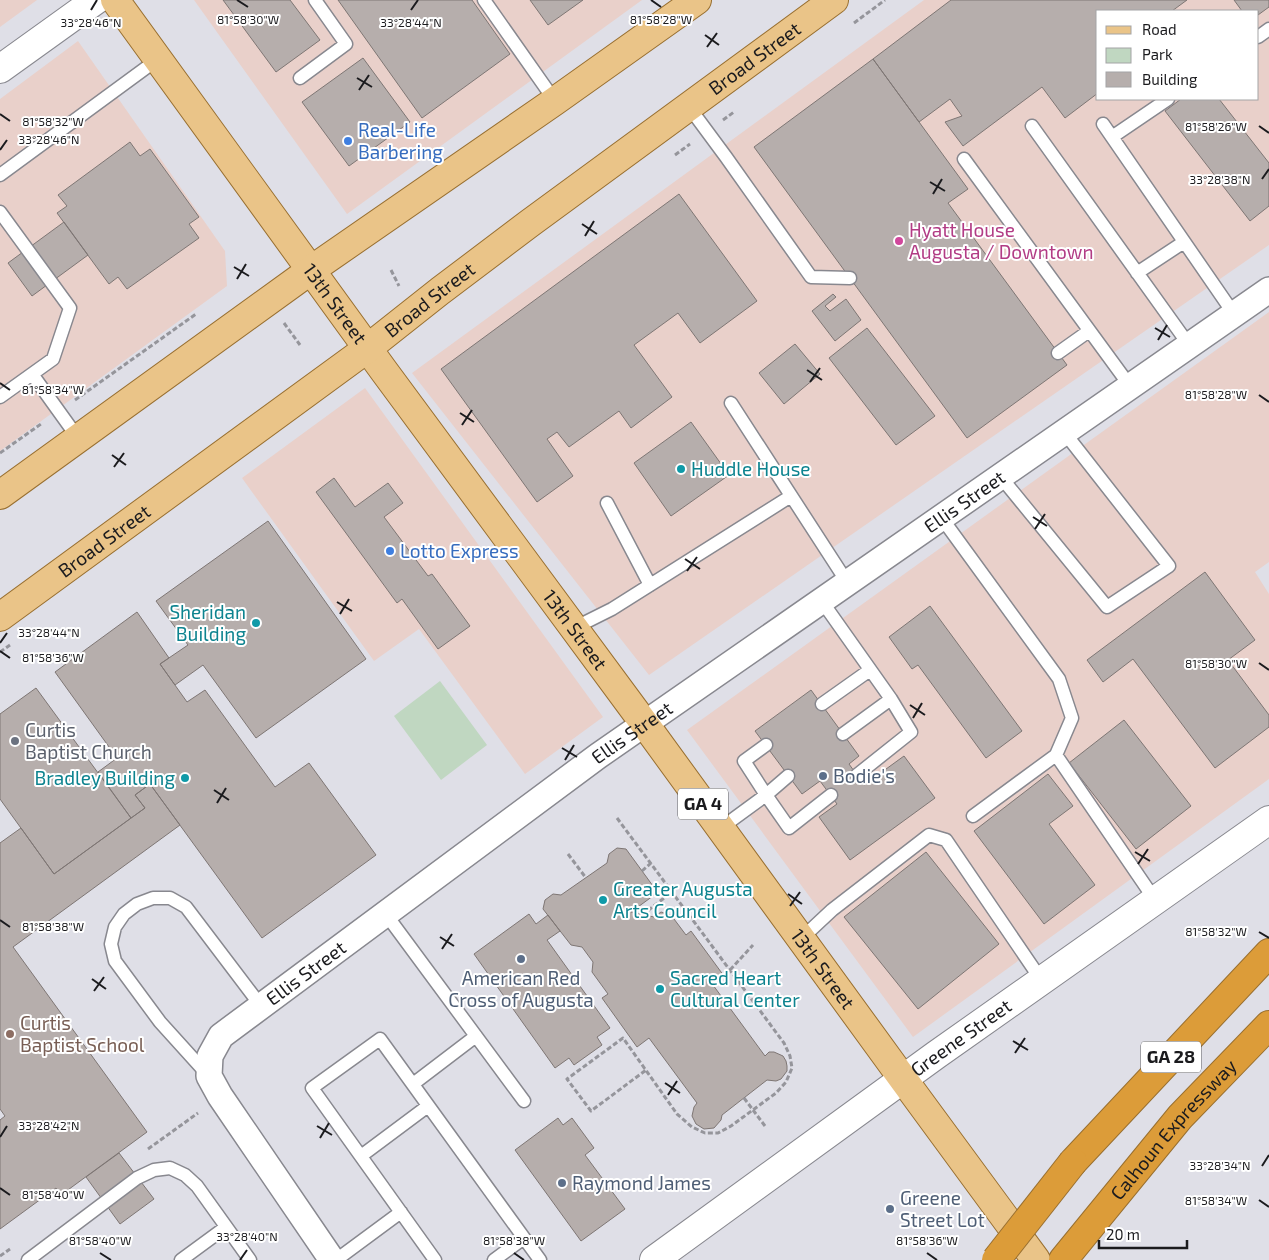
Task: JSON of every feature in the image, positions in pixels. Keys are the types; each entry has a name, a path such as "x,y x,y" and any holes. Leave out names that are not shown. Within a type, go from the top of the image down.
{"highway":[{"name":"GA 28","path":"996,1260 1073,1162 1269,953"},
{"name":"Calhoun Expressway","path":"1062,1260 1180,1117 1269,1025"}],"main road":[{"path":"0,69 96,0"},
{"name":"13th Street","path":"115,0 1036,1260"},
{"path":"0,495 311,270 697,0"},
{"name":"Broad Street","path":"0,617 368,348 440,291 834,0"},
{"name":"Greene Street","path":"654,1260 903,1079 1269,820"}],"street":[{"name":"Ellis Street","path":"209,1076 210,1056 221,1036 385,914 644,723 1269,290"},
{"path":"209,1076 220,1096 332,1260"}],"lane":[{"path":"300,78 346,44 315,0"},
{"path":"484,0 555,101"},
{"path":"0,175 158,60"},
{"path":"1112,137 1167,100"},
{"path":"689,107 811,277 850,278"},
{"path":"1103,124 1234,314"},
{"path":"1032,126 1190,345"},
{"path":"964,159 1130,386"},
{"path":"0,212 70,308 53,359 0,397"},
{"path":"1137,273 1184,242"},
{"path":"1058,353 1089,331"},
{"path":"32,374 78,438"},
{"path":"731,403 847,582"},
{"path":"1000,476 1107,607 1169,566 1064,432"},
{"path":"574,628 612,609 791,496"},
{"path":"608,503 650,585"},
{"path":"941,517 1058,679 1072,718 1056,756 973,816"},
{"path":"821,600 911,732 857,775"},
{"path":"822,704 870,670"},
{"path":"844,734 890,699"},
{"path":"766,745 744,761 788,828 831,796"},
{"path":"1056,756 1155,900"},
{"path":"721,828 766,795 788,776"},
{"path":"801,939 832,910 929,835 946,840 1042,981"},
{"path":"209,1076 160,1022 115,962 110,944 115,927 124,914 137,904 152,898 170,898 186,907 261,1006"},
{"path":"385,914 524,1101"},
{"path":"413,1084 476,1036"},
{"path":"435,1260 312,1088 380,1039 540,1260"},
{"path":"361,1156 428,1106"},
{"path":"28,1260 137,1178 154,1170 170,1168 185,1175 197,1186 250,1260"},
{"path":"336,1260 401,1212"},
{"path":"181,1260 226,1227"},
{"path":"494,1260 524,1238"}],"path":[{"path":"391,270 399,286"},
{"path":"282,319 300,345"},
{"path":"617,818 784,1043 790,1056 792,1068 786,1082 776,1093 731,1126 718,1133 705,1133 692,1127 677,1114 646,1070 623,1038 567,1079 591,1111 646,1070"},
{"path":"568,854 586,878"},
{"path":"642,870 651,864"},
{"path":"642,915 672,892"},
{"path":"730,970 753,946"},
{"path":"744,1098 765,1126"}],"shaded area":[{"path":"0,0 37,0 0,27"},
{"path":"194,0 642,0 347,214"},
{"path":"924,0 1269,0 1269,245 649,675 412,373"},
{"path":"78,41 225,251 227,286 0,451 0,99"},
{"path":"1269,312 1269,562 1255,572 1269,594 1269,779 913,1037 687,730"},
{"path":"365,388 603,717 525,774 419,629 374,661 242,478"}],"green space":[{"path":"440,681 487,745 441,780 394,716"}],"building":[{"path":"223,0 290,0 320,40 276,72"},
{"path":"338,0 472,0 510,54 422,118"},
{"path":"530,0 583,0 548,25"},
{"path":"951,0 1187,0 1173,10 1096,10 1096,95 1065,118 1042,87 963,146 945,122 962,116 950,99 919,122 873,59"},
{"path":"1234,0 1269,0 1269,7 1259,14 1259,10 1241,10"},
{"path":"363,58 410,122 349,166 302,102"},
{"name":"Hyatt House Augusta / Downtown","path":"873,59 968,189 948,203 1067,365 967,438 754,147"},
{"path":"1180,100 1220,100 1269,163 1269,206 1250,221 1165,111"},
{"path":"130,142 140,156 150,149 199,217 189,224 199,238 127,289 118,277 109,284 57,213 67,206 58,195"},
{"path":"679,194 757,301 700,343 678,313 634,345 672,397 631,428 619,411 569,447 557,432 547,439 573,476 537,502 441,369"},
{"path":"64,222 88,255 32,296 8,263"},
{"path":"833,294 836,297 825,306 830,311 846,299 861,320 835,341 812,311"},
{"path":"867,328 935,416 896,445 829,358"},
{"path":"795,344 820,374 784,404 759,373"},
{"name":"Huddle House","path":"691,422 729,475 671,516 634,463"},
{"path":"334,478 355,507 388,483 403,503 384,517 428,576 432,574 470,626 438,649 402,599 397,603 316,492"},
{"name":"Sheridan Building","path":"268,521 366,659 256,738 203,665 175,685 160,664 188,645 156,601"},
{"path":"1205,572 1255,640 1228,660 1269,715 1269,727 1215,768 1133,659 1103,682 1087,660"},
{"path":"930,606 1022,731 986,758 918,665 912,669 889,637"},
{"name":"Bradley Building","path":"137,612 169,658 160,664 187,702 205,690 275,787 309,763 376,855 262,938 150,784 135,795 145,808 131,818 98,772 117,758 55,672"},
{"path":"36,688 131,818 54,874 0,799 0,714"},
{"name":"Bodie's","path":"811,690 859,756 849,764 864,785 904,756 935,798 850,860 819,817 837,804 820,781 802,794 755,731"},
{"path":"1124,720 1191,806 1136,849 1069,763"},
{"path":"1048,774 1073,806 1049,824 1095,885 1044,924 974,831"},
{"path":"150,784 180,825 13,947 147,1132 61,1195 56,1188 0,1229 0,1120 5,1116 0,1109 0,843 21,828 54,874 145,808 135,795"},
{"name":"Sacred Heart Cultural Center","path":"617,848 626,849 653,886 653,896 631,912 654,917 661,912 671,915 686,935 691,931 724,976 713,985 765,1056 769,1052 774,1052 783,1056 786,1061 787,1071 781,1079 776,1081 767,1080 722,1115 721,1120 714,1128 704,1129 696,1124 692,1116 697,1103 649,1038 637,1047 602,998 608,994 592,972 593,962 582,947 571,945 543,909 545,900 553,894 561,895 607,863 609,854"},
{"path":"926,852 999,944 918,1009 844,917"},
{"path":"529,914 536,924 548,915 560,931 547,940 610,1028 597,1037 602,1045 574,1065 569,1058 555,1068 474,954"},
{"path":"558,1118 563,1125 572,1118 594,1148 585,1155 625,1209 581,1241 515,1150"},
{"path":"119,1153 154,1199 120,1224 86,1177"}],"place":[{"name":"Real-Life Barbering","path":"348,141"},
{"name":"Hyatt House Augusta / Downtown","path":"899,241"},
{"name":"Huddle House","path":"681,469"},
{"name":"Lotto Express","path":"390,551"},
{"name":"Sheridan Building","path":"256,623"},
{"name":"Curtis Baptist Church","path":"15,741"},
{"name":"Bodie's","path":"823,776"},
{"name":"Bradley Building","path":"185,778"},
{"name":"Greater Augusta Arts Council","path":"603,900"},
{"name":"American Red Cross of Augusta","path":"521,959"},
{"name":"Sacred Heart Cultural Center","path":"660,989"},
{"name":"Curtis Baptist School","path":"10,1034"},
{"name":"Raymond James","path":"562,1183"},
{"name":"Greene Street Lot","path":"890,1209"}]}
